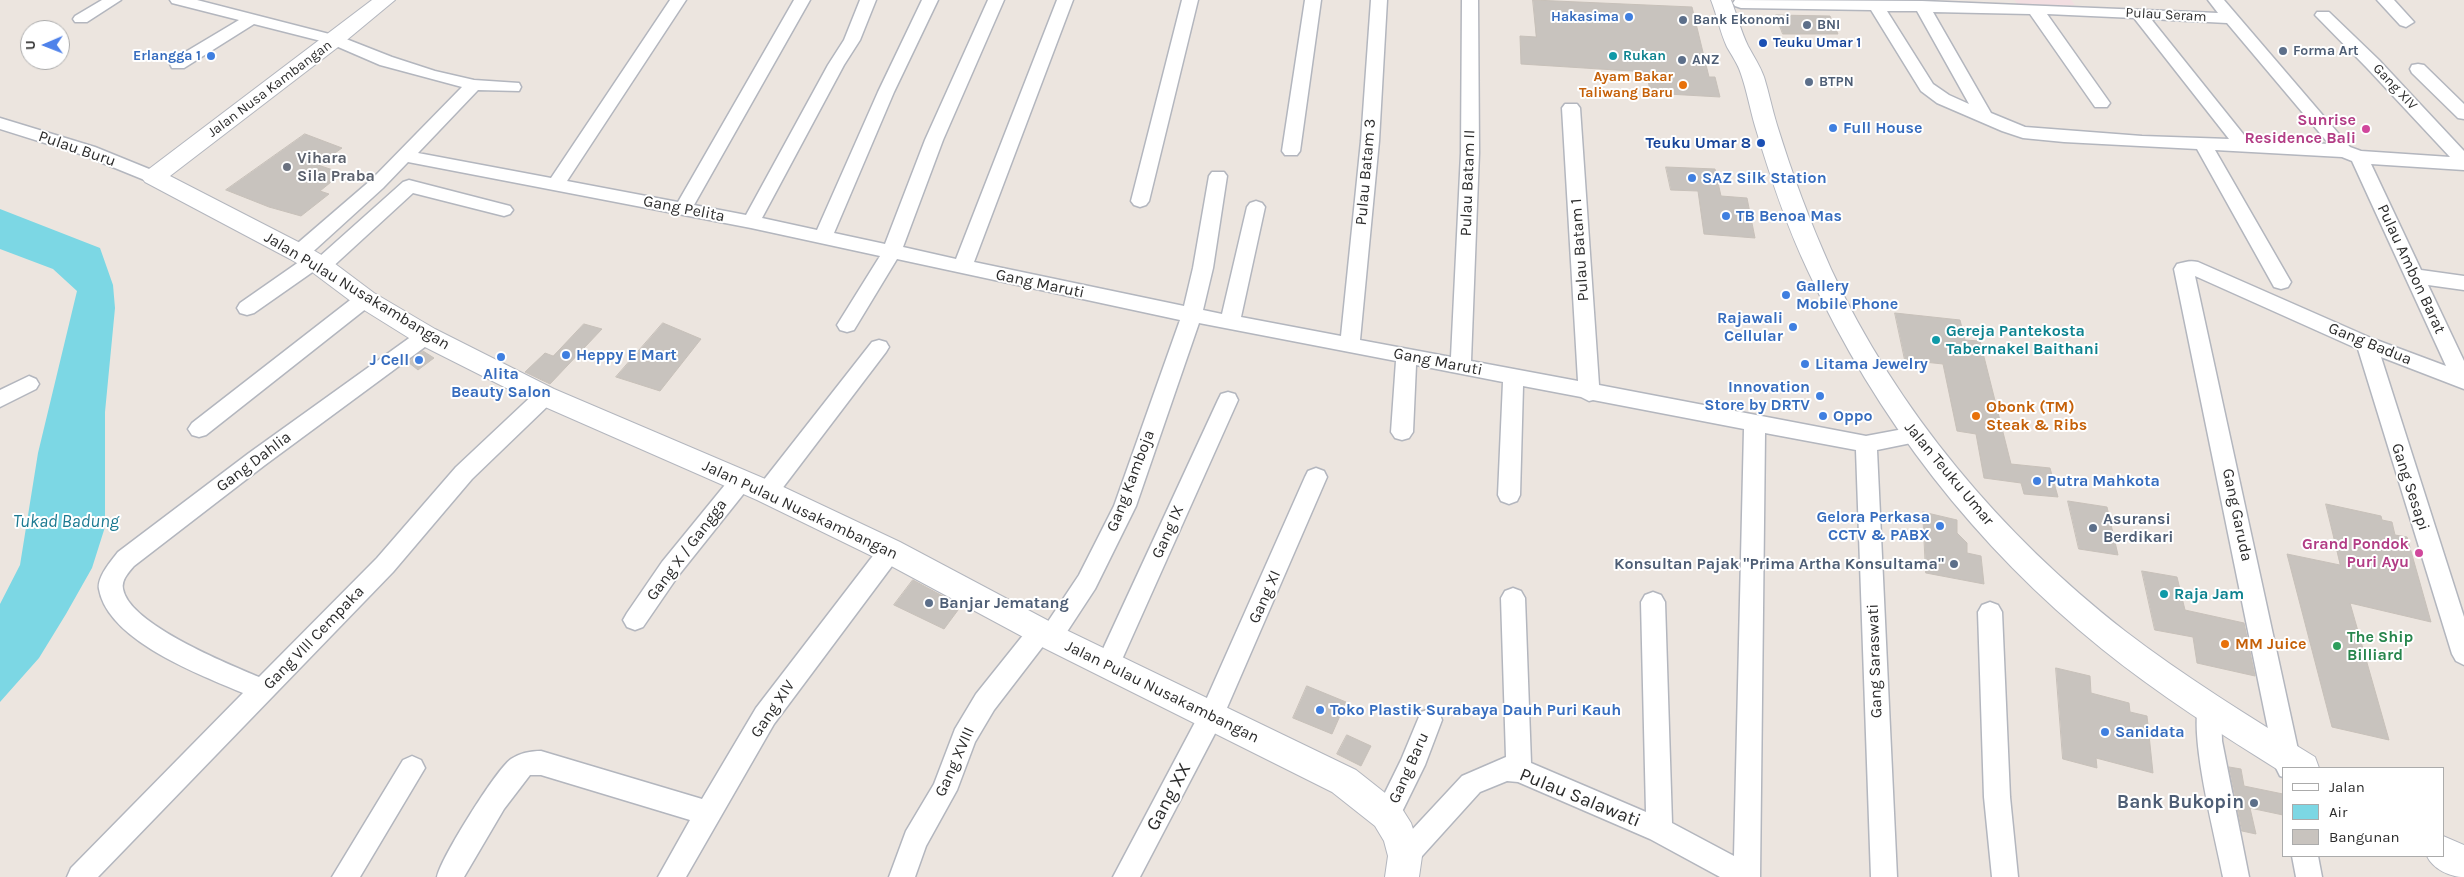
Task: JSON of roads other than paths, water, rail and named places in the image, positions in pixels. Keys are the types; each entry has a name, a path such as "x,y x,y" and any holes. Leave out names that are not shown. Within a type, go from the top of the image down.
{"street":[{"path":"81,19 113,0"},
{"path":"178,0 335,40 386,61 431,76 474,85 513,88"},
{"name":"Jalan Nusa Kambangan","path":"153,177 385,0"},
{"path":"555,186 678,0"},
{"path":"683,209 802,0"},
{"path":"751,222 836,64 852,40 868,0"},
{"path":"823,238 883,100 930,0"},
{"path":"846,325 891,253 934,140 996,0"},
{"path":"962,268 1065,0"},
{"path":"1140,201 1190,0"},
{"path":"1291,151 1313,0"},
{"name":"Pulau Batam 3","path":"1350,344 1370,141 1379,0"},
{"name":"Pulau Batam II","path":"1461,367 1470,153 1470,0"},
{"name":"Pulau Ambon Barat","path":"2216,0 2352,154 2414,276 2463,381"},
{"path":"2385,0 2406,22"},
{"name":"Pulau Seram","path":"1734,1 2035,9 2232,18"},
{"name":"Jalan Teuku Umar","path":"1734,1 1738,48 1748,61 1766,126 1788,191 1820,270 1888,398 1914,435 1976,509 2027,563 2112,638 2209,708 2293,765"},
{"path":"1876,6 1926,87 1943,99 2023,132 2142,142 2243,144 2464,163"},
{"path":"1922,6 1984,116"},
{"path":"2035,9 2101,103"},
{"path":"2139,14 2243,144"},
{"name":"Gang XIV","path":"2322,15 2373,64 2464,163"},
{"path":"178,64 252,19"},
{"path":"2418,69 2464,114"},
{"path":"311,260 474,85"},
{"name":"Pulau Batam 1","path":"1571,108 1589,393"},
{"name":"Pulau Buru","path":"0,123 89,151 153,177"},
{"path":"2203,144 2282,282"},
{"name":"Gang Pelita","path":"406,156 751,222 962,268"},
{"name":"Gang Kamboja","path":"1045,634 1087,582 1124,506 1192,316 1218,176"},
{"name":"Jalan Pulau Nusakambangan","path":"153,177 311,260 365,298 426,336 545,396 767,492 890,552 1045,634 1344,781 1388,815 1399,835 1404,867"},
{"path":"247,308 408,186 504,210"},
{"path":"1230,322 1256,207"},
{"name":"Gang Garuda","path":"2279,304 2191,267 2184,269 2293,765"},
{"name":"Gang Maruti","path":"962,268 1192,316 1350,344 1589,393 1866,444 1914,435"},
{"path":"2414,276 2464,283"},
{"path":"199,429 365,298"},
{"name":"Gang Badua","path":"2279,304 2364,343 2463,381"},
{"name":"Gang Dahlia","path":"263,690 176,651 133,622 118,607 111,589 117,571 126,559 257,459 426,336"},
{"path":"767,492 879,347"},
{"name":"Gang Sesapi","path":"2368,348 2392,430 2464,654"},
{"path":"1402,432 1406,356"},
{"path":"1510,495 1513,377"},
{"path":"0,399 29,384"},
{"name":"Gang VIII Cempaka","path":"80,877 385,565 464,473 545,396"},
{"name":"Gang IX","path":"1108,664 1228,400"},
{"path":"1747,877 1754,424"},
{"name":"Gang Saraswati","path":"1866,444 1884,877"},
{"name":"Gang XI","path":"1212,716 1316,477"},
{"name":"Gang X / Gangga","path":"635,620 670,568 741,481"},
{"name":"Gang XIV","path":"671,877 766,716 890,552"},
{"path":"1513,598 1519,770"},
{"path":"1653,602 1659,830"},
{"path":"1990,612 1997,797 2005,877"},
{"name":"Gang XVIII","path":"902,877 915,840 944,790 964,737 985,702 1045,634"},
{"path":"2209,708 2209,741 2236,877"},
{"name":"Gang XX","path":"1126,877 1212,716"},
{"name":"Gang Baru","path":"1388,815 1412,765 1430,720"},
{"path":"450,876 506,782 517,770 527,764 541,763 709,813"},
{"path":"345,877 412,768"},
{"name":"Pulau Salawati","path":"1404,867 1471,784 1506,769 1519,770 1659,830 1747,877"},
{"path":"2444,853 2464,864"},
{"path":"2305,857 2309,877"}],"water":[{"name":"Tukad Badung","path":"0,209 100,248 113,285 115,308 105,412 105,527 92,568 66,614 39,658 0,702 0,604 20,565 38,453 77,291 53,269 0,249"}],"place":[{"name":"Hakasima","path":"1629,17"},
{"name":"Bank Ekonomi","path":"1683,20"},
{"name":"BNI","path":"1807,25"},
{"name":"Teuku Umar 1","path":"1763,43"},
{"name":"Forma Art","path":"2283,51"},
{"name":"Erlangga 1","path":"211,56"},
{"name":"Rukan","path":"1613,56"},
{"name":"ANZ","path":"1682,60"},
{"name":"BTPN","path":"1809,82"},
{"name":"Ayam Bakar Taliwang Baru","path":"1683,85"},
{"name":"Full House","path":"1833,128"},
{"name":"Sunrise Residence Bali","path":"2366,129"},
{"name":"Teuku Umar 8","path":"1761,143"},
{"name":"Vihara Sila Praba","path":"287,167"},
{"name":"SAZ Silk Station","path":"1692,178"},
{"name":"TB Benoa Mas","path":"1726,216"},
{"name":"Gallery Mobile Phone","path":"1786,295"},
{"name":"Rajawali Cellular","path":"1793,327"},
{"name":"Gereja Pantekosta Tabernakel Baithani","path":"1936,340"},
{"name":"Heppy E Mart","path":"566,355"},
{"name":"Alita Beauty Salon","path":"501,357"},
{"name":"J Cell","path":"419,360"},
{"name":"Litama Jewelry","path":"1805,364"},
{"name":"Innovation Store by DRTV","path":"1820,396"},
{"name":"Oppo","path":"1823,416"},
{"name":"Obonk (TM) Steak & Ribs","path":"1976,416"},
{"name":"Putra Mahkota","path":"2037,481"},
{"name":"Gelora Perkasa CCTV & PABX","path":"1940,526"},
{"name":"Asuransi Berdikari","path":"2093,528"},
{"name":"Grand Pondok Puri Ayu","path":"2419,553"},
{"name":"Konsultan Pajak \"Prima Artha Konsultama\"","path":"1954,564"},
{"name":"Raja Jam","path":"2164,594"},
{"name":"Banjar Jematang","path":"929,603"},
{"name":"MM Juice","path":"2225,644"},
{"name":"The Ship Billiard","path":"2337,646"},
{"name":"Toko Plastik Surabaya Dauh Puri Kauh","path":"1320,710"},
{"name":"Sanidata","path":"2105,732"},
{"name":"Bank Bukopin","path":"2254,803"}]}
